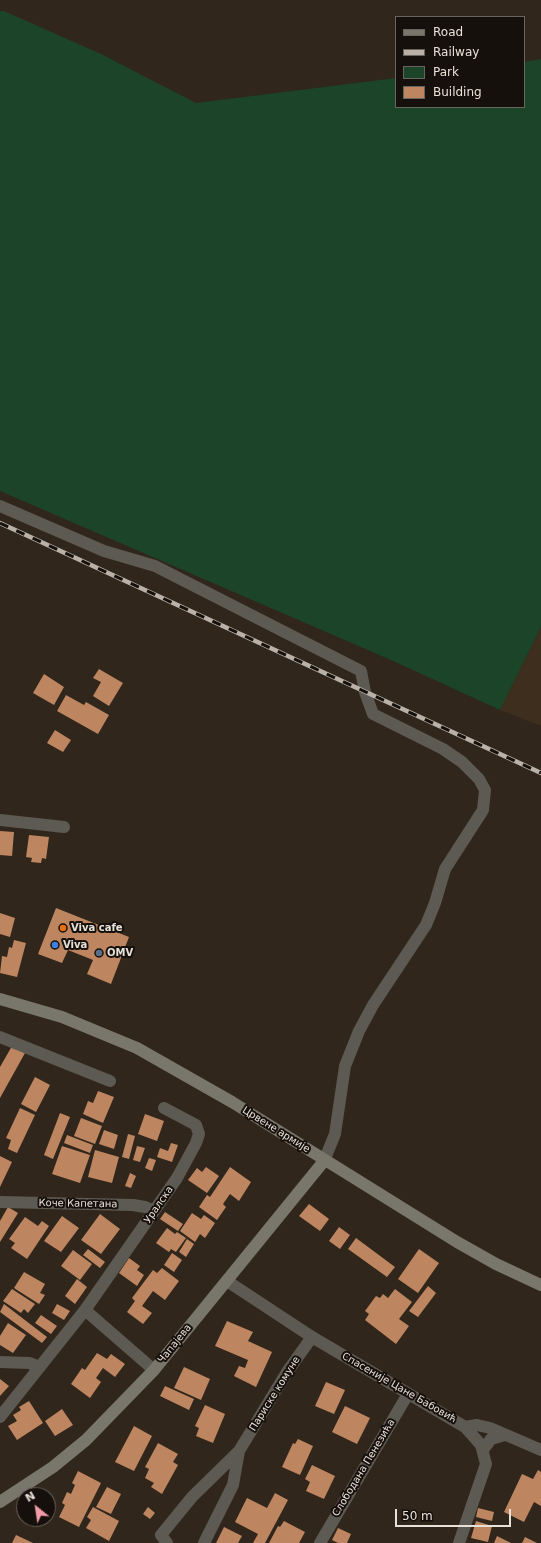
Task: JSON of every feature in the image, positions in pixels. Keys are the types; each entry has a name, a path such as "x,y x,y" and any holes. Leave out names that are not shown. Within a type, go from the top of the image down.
{"main road":[{"name":"Црвене армије","path":"0,999 62,1016 137,1048 232,1102 324,1161 457,1242 496,1264 541,1285"},
{"name":"Чапајева","path":"0,1502 53,1467 86,1440 154,1370 324,1161"}],"street":[{"path":"0,506 104,551 155,566 361,671 364,692 372,714 443,749 462,762 479,779 486,790 483,810 445,869 435,903 426,925 373,1005 359,1031 345,1066 335,1134 324,1161"},
{"path":"0,820 64,827"},
{"path":"0,1037 110,1081"},
{"name":"Уралска","path":"0,1417 85,1310 177,1178 199,1134 196,1125 164,1108"},
{"name":"Коче Капетана","path":"0,1202 132,1205 145,1207 154,1211"},
{"name":"Спасеније Цане Бабовић","path":"227,1281 312,1337 465,1427 481,1445 483,1450"},
{"path":"85,1310 154,1370"},
{"name":"Париске комуне","path":"167,1543 161,1535 192,1497 239,1451 287,1372 312,1337"},
{"path":"0,1362 29,1363 40,1367"},
{"name":"Слободана Пенезића","path":"320,1543 408,1394"},
{"path":"465,1427 477,1425 490,1428 541,1450"},
{"path":"459,1543 486,1464 483,1450 491,1439 505,1435"},
{"name":"Париске комуне","path":"204,1543 233,1485 239,1451"}],"shaded area":[{"path":"541,627 541,726 500,710"}],"green space":[{"path":"0,11 4,11 101,54 196,103 395,78 395,108 525,108 525,62 541,59 541,627 500,710 391,660 0,491"}],"building":[{"path":"99,669 123,683 109,706 93,696 101,682 93,678"},
{"path":"44,674 64,687 54,705 33,693"},
{"path":"66,695 84,705 86,702 109,715 98,734 57,711"},
{"path":"55,730 71,740 63,752 47,743"},
{"path":"0,831 14,832 12,856 0,855"},
{"path":"29,835 49,837 46,859 42,858 41,863 31,862 32,858 26,857"},
{"name":"OMV","path":"56,908 129,937 111,984 87,974 93,960 68,950 62,963 38,954"},
{"path":"0,913 15,918 10,937 0,934"},
{"path":"14,940 26,943 17,977 0,973 2,956 7,957 9,947 12,948"},
{"path":"12,1046 25,1053 0,1098 0,1067"},
{"path":"35,1077 50,1085 36,1112 21,1104"},
{"path":"98,1091 114,1097 103,1123 83,1114 88,1101 93,1103"},
{"path":"20,1108 35,1115 17,1153 8,1149 11,1140 6,1138"},
{"path":"60,1113 70,1117 53,1159 44,1155"},
{"path":"145,1114 164,1121 157,1141 138,1134"},
{"path":"81,1118 102,1126 95,1144 74,1136"},
{"path":"104,1130 118,1135 114,1149 99,1144"},
{"path":"128,1134 135,1136 129,1159 122,1157"},
{"path":"67,1135 93,1145 90,1153 64,1143"},
{"path":"171,1143 178,1145 172,1162 157,1157 160,1148 168,1151"},
{"path":"62,1146 90,1155 80,1183 52,1174"},
{"path":"137,1146 145,1148 140,1162 133,1160"},
{"path":"95,1150 119,1157 112,1183 88,1177"},
{"path":"0,1156 12,1162 0,1187"},
{"path":"149,1158 156,1160 152,1171 145,1168"},
{"path":"206,1167 219,1176 207,1193 188,1180 197,1168 202,1172"},
{"path":"230,1167 251,1182 239,1201 230,1194 223,1204 226,1207 217,1220 199,1207 207,1195 210,1197"},
{"path":"130,1173 136,1176 131,1188 125,1186"},
{"path":"309,1204 329,1219 320,1231 299,1216"},
{"path":"8,1207 18,1213 0,1242 0,1221"},
{"path":"165,1212 183,1224 178,1231 160,1219"},
{"path":"192,1213 201,1219 204,1215 215,1223 205,1238 200,1234 195,1242 180,1231"},
{"path":"100,1214 120,1229 101,1254 81,1240"},
{"path":"62,1216 79,1228 61,1252 44,1241"},
{"path":"25,1217 38,1226 42,1221 49,1226 27,1259 11,1248 15,1243 9,1239"},
{"path":"339,1227 350,1235 340,1249 329,1241"},
{"path":"167,1228 175,1234 177,1232 186,1238 176,1252 171,1249 169,1252 156,1243"},
{"path":"356,1238 395,1267 387,1277 348,1249"},
{"path":"187,1239 194,1244 186,1257 179,1252"},
{"path":"88,1249 105,1262 100,1268 83,1255"},
{"path":"419,1249 439,1263 418,1293 398,1279"},
{"path":"73,1250 92,1264 80,1280 61,1266"},
{"path":"172,1253 182,1260 174,1272 164,1265"},
{"path":"129,1258 140,1266 137,1270 144,1275 137,1286 119,1273"},
{"path":"162,1268 179,1281 165,1300 153,1291 142,1306 152,1313 143,1324 127,1312 135,1301 132,1298 153,1270 157,1273"},
{"path":"24,1272 45,1284 40,1293 45,1295 39,1304 14,1288"},
{"path":"77,1279 87,1287 75,1304 65,1296"},
{"path":"428,1286 436,1293 418,1317 409,1311"},
{"path":"12,1289 35,1304 28,1313 24,1309 21,1313 3,1301"},
{"path":"395,1289 412,1302 399,1319 409,1326 396,1344 365,1320 369,1314 365,1311 376,1296 380,1298 383,1294 388,1298"},
{"path":"4,1304 47,1337 42,1343 0,1312"},
{"path":"57,1304 70,1311 64,1320 52,1313"},
{"path":"41,1315 57,1326 51,1334 35,1323"},
{"path":"227,1321 253,1332 248,1341 272,1352 256,1387 234,1376 239,1366 245,1368 248,1360 215,1346"},
{"path":"8,1323 26,1335 13,1353 0,1345 0,1336"},
{"path":"97,1353 107,1359 111,1354 125,1364 115,1377 103,1368 96,1378 101,1382 90,1398 71,1384 82,1368 85,1370"},
{"path":"184,1367 210,1379 201,1400 174,1388"},
{"path":"0,1379 9,1386 0,1396"},
{"path":"326,1382 345,1390 334,1414 315,1406"},
{"path":"165,1386 194,1399 189,1410 160,1396"},
{"path":"29,1401 43,1423 17,1440 8,1426 17,1421 13,1415 21,1410 19,1407"},
{"path":"205,1405 225,1414 213,1443 196,1436 199,1428 195,1426"},
{"path":"345,1406 370,1418 357,1444 332,1432"},
{"path":"62,1409 73,1425 55,1436 45,1421"},
{"path":"134,1426 152,1436 134,1471 115,1462"},
{"path":"298,1439 313,1446 300,1475 282,1467 293,1443 295,1444"},
{"path":"158,1443 178,1454 173,1462 178,1465 162,1494 151,1487 154,1483 145,1478 149,1469 145,1467"},
{"path":"312,1465 335,1476 324,1499 306,1491 310,1482 305,1479"},
{"path":"538,1470 541,1472 541,1506 534,1502 524,1522 504,1512 522,1474 533,1479"},
{"path":"78,1471 101,1483 79,1527 59,1517 65,1505 62,1503 67,1492 71,1494 75,1485 72,1483"},
{"path":"107,1487 121,1494 111,1514 96,1507"},
{"path":"275,1493 288,1500 265,1543 253,1543 258,1534 235,1522 247,1498 267,1508"},
{"path":"93,1507 119,1521 109,1541 86,1528 91,1520 87,1517"},
{"path":"148,1507 155,1513 150,1519 143,1514"},
{"path":"478,1508 494,1512 492,1521 476,1517"},
{"path":"284,1521 305,1532 299,1543 269,1543 278,1526 280,1527"},
{"path":"476,1521 492,1526 488,1542 471,1538"},
{"path":"224,1527 242,1536 238,1543 216,1543"},
{"path":"338,1528 351,1534 347,1543 338,1543 332,1540"},
{"path":"16,1535 33,1543 12,1543"},
{"path":"497,1536 511,1543 494,1543"},
{"path":"525,1537 537,1543 522,1543"}],"railway":[{"path":"0,523 541,773"}],"place":[{"name":"Viva cafe","path":"63,928"},
{"name":"Viva","path":"55,945"},
{"name":"OMV","path":"99,953"}]}
